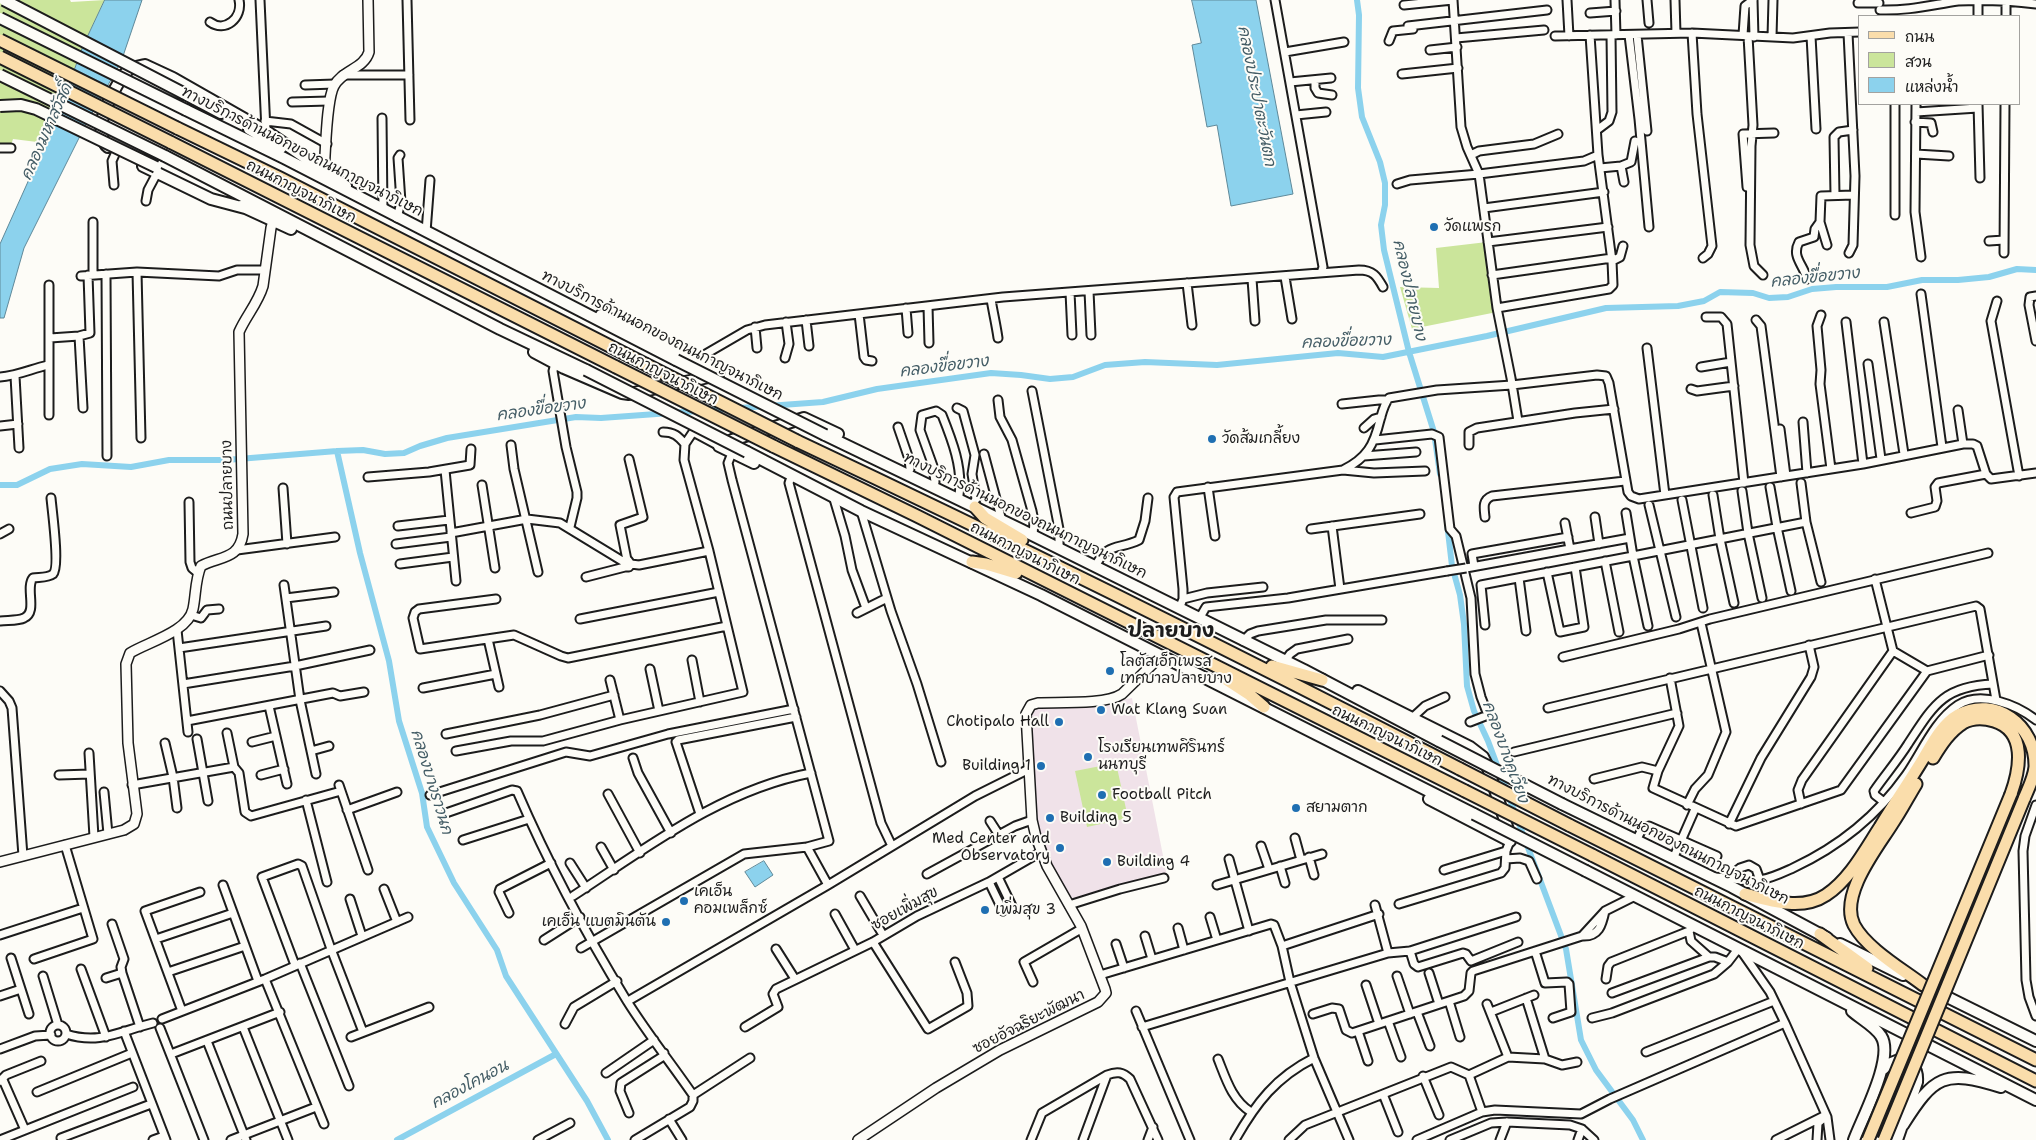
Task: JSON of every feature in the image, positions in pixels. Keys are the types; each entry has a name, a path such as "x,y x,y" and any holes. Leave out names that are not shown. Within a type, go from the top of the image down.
{"main road":[{"path":"4,0 234,120 278,147 301,156"},
{"name":"ทางบริการด้านนอกของถนนกาญจนาภิเษก","path":"0,18 284,158 825,435 968,503 1285,661 1562,804 1710,876 1820,934 2036,1042"},
{"name":"ถนนกาญจนาภิเษก","path":"0,40 280,178 797,441 1043,558 1249,660 1569,825 2036,1060"},
{"name":"ถนนกาญจนาภิเษก","path":"0,57 773,446 918,516 1184,652 1465,791 2036,1081"},
{"path":"355,196 343,183 301,156 266,126 145,65 129,70 120,81 102,118 104,144 116,152 157,170 247,203 329,241 861,511 972,562 1264,707 1635,896 1691,929 1739,949 2032,1098"},
{"path":"0,75 165,156 247,203 263,216 302,234 329,241"},
{"path":"0,106 21,105 36,109 157,170"},
{"path":"500,329 535,353 622,394 718,375 718,369 611,319 556,298"},
{"path":"719,446 732,440 804,418 936,482 968,503 985,518 1022,540 1043,558"},
{"path":"719,446 790,480 848,504"},
{"path":"972,562 1000,567 1047,582"},
{"path":"1184,652 1201,665 1240,688 1264,707"},
{"path":"1249,660 1350,688 1470,747 1483,757 1493,783 1510,836 1507,851 1384,776 1370,762"},
{"path":"1745,894 1798,904 1816,900 1833,889 1858,860 1936,739 1956,716 1974,709 1993,709 2014,718 2028,735 2034,748 2035,767 2024,799 1884,1140"},
{"path":"1868,1140 2011,794 2019,765 2018,745 2002,724 1989,720 1966,722 1951,733 1938,749 1865,866 1852,900 1850,912 1854,924 1870,944 1923,985"},
{"path":"1820,934 1864,965 1886,984"},
{"path":"1835,997 1882,1037 1885,1047 1882,1070 1854,1140"},
{"path":"1882,1070 1889,1064 1899,1060 1911,1064 1916,1072 1917,1082 1897,1140"},
{"path":"1903,1125 1916,1103 1930,1088 1950,1079 1968,1078 2032,1098"}],"street":[{"path":"210,22 217,25 231,23 236,20 238,0"},
{"path":"260,0 266,126 291,124 327,144"},
{"path":"324,170 330,101 335,84 367,58 369,52 368,0"},
{"path":"407,0 410,120"},
{"path":"1275,0 1318,238 1322,267 1321,273"},
{"path":"1404,5 1453,0 1456,22 1461,127 1479,174 1497,308 1518,421"},
{"path":"1567,0 1569,36"},
{"path":"1597,130 1608,121 1612,112 1615,0"},
{"path":"1647,0 1648,23"},
{"path":"1675,0 1676,33"},
{"path":"1748,36 1753,0"},
{"path":"1753,0 1745,6 1752,133 1750,146 1750,245 1754,266 1763,275"},
{"path":"1772,38 1773,0"},
{"path":"1858,3 1880,7 1895,14 1915,13 1959,0 2036,4"},
{"path":"1978,0 1978,15"},
{"path":"2006,2 2006,15"},
{"path":"1389,40 1393,31 1547,10"},
{"path":"1590,13 1616,11"},
{"path":"1408,26 1456,22"},
{"path":"1456,38 1544,30"},
{"path":"1848,32 1856,176 1853,245 1849,253"},
{"path":"1555,36 1692,33 1772,38 1858,32"},
{"path":"1692,33 1697,114 1712,246 1708,254 1703,258"},
{"path":"1637,34 1647,131"},
{"path":"1497,308 1609,289 1613,282 1612,259 1598,155 1590,35"},
{"path":"1629,35 1649,227"},
{"path":"1811,36 1816,129"},
{"path":"1285,52 1344,42"},
{"path":"1430,50 1457,47"},
{"path":"1402,74 1458,68"},
{"path":"344,75 409,75"},
{"path":"1290,82 1332,78"},
{"path":"1315,80 1315,88 1318,93 1332,95"},
{"path":"306,85 335,84"},
{"path":"292,102 330,101"},
{"path":"1895,105 1895,215"},
{"path":"1916,105 1915,212 1921,257"},
{"path":"2004,253 2006,105"},
{"path":"1916,112 1978,106 1980,178"},
{"path":"1296,115 1326,112"},
{"path":"382,118 383,210"},
{"path":"1915,122 1931,123 1933,132"},
{"path":"1835,195 1834,137 1839,132 1853,130"},
{"path":"1748,257 1743,134 1774,133"},
{"path":"1471,155 1479,151 1534,144 1558,134"},
{"path":"1600,168 1621,166 1631,162 1635,141"},
{"path":"0,148 11,148"},
{"path":"114,185 112,161 116,152"},
{"path":"1916,154 1949,156"},
{"path":"398,218 401,202 398,158 400,155"},
{"path":"1397,184 1410,180 1479,174 1584,161 1598,155"},
{"path":"1621,166 1624,182"},
{"path":"146,201 148,190 157,170"},
{"path":"426,232 430,180"},
{"path":"1484,208 1604,192"},
{"path":"1827,245 1820,222 1821,196 1854,195"},
{"name":"ถนนปลายบาง","path":"198,572 201,566 237,550 241,544 243,534 240,332 244,320 260,295 266,270 271,228 274,221"},
{"path":"50,338 79,336 91,332 88,275 93,222"},
{"path":"1807,279 1804,270 1797,260 1796,247 1800,241 1813,238 1815,229 1820,222"},
{"path":"1488,242 1608,227"},
{"path":"1989,240 2004,240"},
{"path":"1492,275 1620,258 1623,246"},
{"path":"88,275 137,272 219,276 237,270 266,270"},
{"path":"699,361 710,351 755,328 786,322 906,308 1070,292 1368,270 1376,275 1383,287"},
{"path":"137,272 141,438"},
{"path":"106,274 107,456"},
{"path":"1285,276 1292,320"},
{"path":"1252,279 1255,321"},
{"path":"1187,283 1192,325"},
{"path":"49,285 49,415"},
{"path":"1089,291 1091,335"},
{"path":"1070,292 1072,335"},
{"path":"1921,294 1942,447"},
{"path":"2036,296 2030,297 2029,300 2036,341"},
{"path":"991,299 996,317 998,338"},
{"path":"1997,301 1991,321 2019,476"},
{"path":"928,306 928,343"},
{"path":"906,308 908,333"},
{"path":"1728,312 1727,324 1744,483"},
{"path":"859,314 864,357 866,360 872,361"},
{"path":"1821,315 1818,326 1820,384 1830,469"},
{"path":"1706,317 1721,317 1727,324"},
{"path":"806,320 809,346"},
{"path":"1756,320 1761,326 1783,476"},
{"path":"784,358 789,344 786,322"},
{"path":"1846,322 1865,463"},
{"path":"1884,322 1904,454"},
{"path":"755,328 757,348"},
{"path":"79,336 83,408"},
{"path":"1647,348 1665,496"},
{"path":"1701,367 1731,362"},
{"path":"555,363 553,371 577,498 570,527"},
{"path":"1868,364 1882,459"},
{"path":"0,377 15,376 26,370 48,365"},
{"path":"1342,404 1387,400 1393,397 1437,390 1512,385 1602,375 1608,380 1628,492 1633,497 1639,499 1830,469 1963,444 1977,446 1986,474 1993,480 2036,473"},
{"path":"15,376 19,448"},
{"path":"1857,380 1865,463"},
{"path":"1691,389 1697,391 1734,386"},
{"path":"1032,391 1059,529 1059,549"},
{"path":"998,400 1000,418 1012,440 1032,511 1034,521 1033,536"},
{"path":"1343,470 1364,456 1375,440 1387,400"},
{"path":"936,482 933,466 920,430 922,415 936,411 942,415 968,503 976,499 972,474 975,455 963,411 958,408"},
{"path":"1469,445 1468,436 1474,429 1518,421 1614,409"},
{"path":"1958,410 1963,444"},
{"path":"1364,428 1374,419 1381,417"},
{"path":"1804,422 1808,472"},
{"path":"0,426 18,424"},
{"path":"898,427 909,459 910,469"},
{"path":"1780,429 1783,476"},
{"path":"663,432 671,432 678,436 685,444"},
{"path":"456,751 511,741 543,741 620,720 743,692 709,551 684,460 685,444 693,432 719,446"},
{"path":"1375,440 1438,435 1450,529 1456,536 1471,598 1476,674 1488,716 1470,722"},
{"path":"511,445 514,469 538,572"},
{"path":"368,476 445,470 471,465 471,449"},
{"path":"1364,456 1416,452"},
{"path":"581,948 744,854 807,847 829,841 732,480 728,463 732,453"},
{"path":"984,454 1002,521"},
{"path":"627,563 620,525 643,517 629,459"},
{"path":"445,470 456,581"},
{"path":"1179,609 1183,599 1183,577 1174,497 1176,492 1343,470 1374,474 1425,471"},
{"path":"1911,513 1935,507 1937,502 1935,488 1938,484 1986,474"},
{"path":"790,480 789,483 881,823 892,846"},
{"path":"1485,517 1484,503 1489,497 1625,481"},
{"path":"1801,483 1806,522 1821,582"},
{"path":"482,486 495,568"},
{"path":"1208,487 1215,536"},
{"path":"1770,487 1791,591"},
{"path":"283,488 287,544"},
{"path":"1742,491 1748,533 1762,598"},
{"path":"1713,495 1720,539 1734,603"},
{"path":"0,621 23,619 27,616 30,612 31,580 36,577 51,576 54,573 56,557 51,498"},
{"path":"1095,567 1101,555 1111,548 1139,540 1146,521 1148,498"},
{"path":"834,499 846,536 852,570 866,608"},
{"path":"1682,500 1703,608"},
{"path":"0,862 124,830 134,824 137,814 128,743 126,664 134,651 177,630 193,611 198,572 192,568 190,562 188,502"},
{"path":"1649,505 1676,617"},
{"path":"861,511 887,598 917,684 941,762"},
{"path":"1626,513 1648,626"},
{"path":"1310,529 1420,514"},
{"path":"1595,518 1599,544"},
{"path":"396,544 527,519 560,522 627,563 640,565 709,551"},
{"path":"398,526 450,520"},
{"path":"1485,625 1481,585 1806,522"},
{"path":"1565,523 1570,549"},
{"path":"1332,526 1340,589"},
{"path":"0,534 9,528"},
{"path":"237,550 335,537"},
{"path":"1474,566 1472,554 1568,537"},
{"path":"1199,619 1206,607 1288,598 1630,538"},
{"path":"1563,657 1701,623 1710,618 1988,553"},
{"path":"400,564 453,557"},
{"path":"1605,562 1619,632"},
{"path":"586,577 627,563"},
{"path":"1547,572 1560,632 1584,626 1575,567"},
{"path":"1519,578 1526,632"},
{"path":"1801,804 1798,790 1802,780 1893,651 1875,579"},
{"path":"284,585 300,700 316,774"},
{"path":"1183,599 1207,593 1263,587"},
{"path":"286,598 334,592"},
{"path":"580,619 719,592"},
{"path":"856,613 887,598"},
{"path":"496,599 419,609 415,612 413,618 421,651 514,635 568,658 727,626"},
{"path":"1548,708 1977,606 1980,609 1996,700"},
{"path":"191,615 201,618 207,610 219,610"},
{"path":"1243,641 1250,634 1326,620 1382,620"},
{"path":"1687,805 1695,789 1708,775 1725,738 1725,725 1701,623"},
{"path":"179,648 326,626"},
{"path":"177,630 188,732"},
{"path":"488,638 499,687"},
{"path":"1285,661 1297,649 1348,639"},
{"path":"1729,824 1762,758 1811,677 1814,667 1810,645"},
{"path":"183,684 295,666 370,650"},
{"path":"1893,651 1927,671"},
{"path":"1670,678 1679,726 1658,771 1653,788 1695,809 1729,824 1739,826 1843,788 1927,671 1989,655"},
{"name":"ซอยอัจฉริยะพัฒนา","path":"858,1140 936,1088 1000,1050 1098,1002 1106,993 1082,929 1041,852 1032,820 1026,714 1032,705 1038,703 1100,701 1116,698 1161,656"},
{"path":"692,660 700,702"},
{"path":"650,669 659,711"},
{"path":"423,688 496,674"},
{"path":"610,680 620,720"},
{"path":"1884,802 1875,795 1874,791 1934,706 1949,694 1963,688 1993,684"},
{"path":"0,691 9,701 12,708 23,856"},
{"path":"187,721 333,693 340,696 364,692"},
{"path":"446,734 540,715 614,695"},
{"path":"1412,718 1425,706 1445,697"},
{"path":"1710,876 1760,880 1781,874 1804,863 1835,844 1864,823 1884,802 1906,775 1936,727 1959,705 1969,701 1996,700 2017,707 2036,720"},
{"path":"269,706 287,784"},
{"path":"430,795 566,752 590,756 668,734 794,709"},
{"path":"1514,752 1677,713"},
{"path":"700,814 676,742 678,740 796,717"},
{"path":"227,733 234,767 239,773 245,812 248,815 306,800 340,788 368,870"},
{"path":"252,742 276,736"},
{"path":"197,739 208,801"},
{"path":"165,743 173,777 176,808"},
{"path":"311,752 329,746"},
{"path":"89,753 94,838"},
{"path":"633,758 638,773 671,833"},
{"path":"132,784 234,767"},
{"path":"1594,779 1642,767 1658,771"},
{"path":"261,775 284,769"},
{"path":"628,1001 828,885 975,796 1029,769"},
{"path":"573,896 700,814 752,790 785,778 811,773"},
{"path":"59,775 90,774"},
{"path":"446,813 515,790 517,791 529,819 580,918 628,1001 693,1095 690,1107 635,1140"},
{"path":"104,792 108,834"},
{"path":"347,810 397,792"},
{"path":"608,794 640,853"},
{"path":"306,800 327,882"},
{"path":"2036,805 2025,836 2023,851 2026,980 2029,997 2036,1016"},
{"path":"1673,859 1695,809"},
{"path":"463,840 529,819"},
{"path":"927,874 999,835 1032,820"},
{"path":"990,821 999,835"},
{"path":"1636,840 1642,829 1647,826 1717,856"},
{"path":"1295,838 1301,860"},
{"path":"34,960 93,939 65,845"},
{"path":"1261,846 1269,869"},
{"path":"601,847 614,870"},
{"path":"807,847 828,885"},
{"path":"1399,904 1499,874 1505,868 1507,851"},
{"path":"1444,870 1507,851 1529,861 1537,879"},
{"name":"ซอยเพิ่มสุข","path":"746,1027 777,1008 778,1005 773,993 780,987 873,942 917,916 989,882 1041,852"},
{"path":"1217,885 1322,854"},
{"path":"1309,857 1314,875"},
{"path":"1228,858 1249,931"},
{"path":"509,914 499,892 500,889 552,863"},
{"path":"570,863 586,888"},
{"path":"349,1086 262,881 264,876 298,864 302,866 363,1032"},
{"path":"1727,878 1740,868 1749,865 1756,869 1760,880"},
{"path":"1280,866 1285,883"},
{"path":"998,877 1012,906"},
{"path":"1069,905 1164,878"},
{"path":"989,882 1003,911"},
{"path":"223,885 245,946 261,980 280,1012 324,1124"},
{"path":"384,889 397,922"},
{"path":"182,1011 145,911 200,892"},
{"path":"860,896 883,935"},
{"path":"1313,1014 1338,1008 1346,1030 1352,1033 1467,995 1473,971 1579,937 1592,936 1598,931 1605,911 1635,896"},
{"path":"350,899 362,936"},
{"path":"1375,905 1379,914 1388,953"},
{"path":"0,935 83,908"},
{"path":"156,939 232,913"},
{"path":"835,914 855,950"},
{"path":"1282,946 1379,914"},
{"path":"66,1034 79,1039 93,1040 153,1023 156,1018 162,1019 261,980 408,917"},
{"path":"1210,917 1217,940"},
{"path":"1142,1027 1388,953 1410,950 1516,917"},
{"path":"544,940 580,918"},
{"path":"112,924 124,959 121,966 122,973 140,1027"},
{"path":"1100,976 1271,924 1274,925 1282,946 1290,982 1314,1058 1349,1140"},
{"path":"1178,928 1184,950"},
{"path":"1034,982 1024,962 1082,929"},
{"path":"1606,979 1608,966 1611,962 1691,929 1691,941 1709,957"},
{"path":"1145,936 1152,959"},
{"path":"873,942 928,1029 968,1006 966,993 955,962"},
{"path":"1410,950 1414,964 1418,967 1463,953 1471,961 1518,942"},
{"path":"1116,944 1124,968"},
{"path":"168,972 245,946"},
{"path":"776,949 795,979"},
{"path":"1592,1018 1612,1013 1714,974 1739,949 1760,978 1785,1023 1826,1116 1830,1140"},
{"path":"1535,951 1545,983 1566,982 1569,985 1571,1012 1553,1018"},
{"path":"1612,993 1709,957 1715,957 1728,962"},
{"path":"11,958 29,1014"},
{"path":"81,969 106,1037"},
{"path":"106,978 122,973"},
{"path":"1429,973 1439,1004"},
{"path":"43,976 58,1025 65,1029 66,1034 64,1039 59,1041 51,1035"},
{"path":"1397,976 1410,1014"},
{"path":"565,1024 574,1007 617,981"},
{"path":"1366,985 1379,1024"},
{"path":"0,996 21,989"},
{"path":"1491,1012 1534,995"},
{"path":"1526,998 1545,1059"},
{"path":"1449,1001 1460,1037"},
{"path":"1646,1052 1774,1001"},
{"path":"1487,1004 1508,1058"},
{"path":"351,1037 429,1007"},
{"path":"1136,1011 1190,1140"},
{"path":"171,1054 280,1012"},
{"path":"1417,1012 1430,1046"},
{"path":"160,1028 163,1025 162,1019"},
{"path":"1388,1021 1400,1057"},
{"path":"153,1023 155,1027 160,1028 204,1140"},
{"path":"1417,1140 1482,1112 1495,1110 1575,1115 1785,1023"},
{"path":"51,1035 52,1029 58,1025"},
{"path":"243,1026 288,1140"},
{"path":"124,1031 165,1138 153,1140"},
{"path":"1358,1031 1368,1061"},
{"path":"0,1049 35,1036 51,1035"},
{"path":"606,1073 654,1040"},
{"path":"207,1041 245,1138"},
{"path":"37,1092 132,1053"},
{"path":"629,1113 620,1091 621,1083 662,1057 664,1053"},
{"path":"693,1095 750,1058"},
{"path":"1235,1140 1250,1111 1279,1081 1296,1067 1314,1058"},
{"path":"1468,1075 1508,1058 1545,1059 1562,1065 1577,1062"},
{"path":"1218,1059 1230,1088 1241,1105 1250,1111"},
{"path":"24,1130 2,1080 6,1075 41,1062"},
{"path":"1289,1140 1305,1125 1338,1113 1423,1076 1450,1067 1468,1075 1482,1112"},
{"path":"1031,1140 1042,1113 1107,1075 1116,1072 1122,1073 1130,1079 1158,1140"},
{"path":"1084,1140 1107,1075"},
{"path":"1423,1076 1439,1115"},
{"path":"0,1140 133,1087"},
{"path":"1382,1094 1398,1132"},
{"path":"61,1138 151,1104"},
{"path":"231,1140 245,1138 280,1120 316,1107"},
{"path":"1776,1140 1826,1116"},
{"path":"1817,1140 1818,1124 1826,1116"},
{"path":"669,1119 682,1140"},
{"path":"1500,1140 1507,1122"},
{"path":"1450,1140 1491,1124 1507,1122 1570,1125 1582,1129 1594,1140"},
{"path":"538,1140 570,1123"},
{"path":"1148,1140 1153,1127"},
{"path":"1578,1140 1582,1129"},
{"path":"1296,1132 1298,1140"}],"shaded area":[{"name":"โรงเรียนเทพศิรินทร์ นนทบุรี","path":"1132,698 1167,876 1073,903 1044,849 1034,802 1032,711 1036,706 1111,702"}],"green space":[{"path":"0,0 70,0 71,2 105,0 83,46 57,117 45,143 13,139 11,145 0,145"},
{"path":"1487,242 1497,312 1412,329 1400,287 1439,288 1436,248"},
{"name":"Football Pitch","path":"1116,763 1128,818 1087,827 1075,771"}],"water":[{"path":"105,0 142,0 121,62 86,124 24,248 4,318 0,318 0,244 57,117 83,46"},
{"name":"คลองประปาตะวันตก","path":"1192,0 1256,0 1293,194 1231,206 1217,125 1207,127 1192,45 1201,43"},
{"path":"764,861 773,875 755,887 745,872"}],"waterway":[{"name":"คลองปลายบาง","path":"1357,0 1359,15 1358,88 1362,117 1380,162 1385,183 1385,205 1381,225 1384,250 1409,352 1434,432 1440,474"},
{"name":"คลองขื่อขวาง","path":"0,485 17,485 50,469 82,464 131,467 169,460 226,460 337,451 363,450 385,454 404,453 447,438 576,417 601,418 823,402 877,389 991,373 1050,379 1073,377 1105,365 1145,362 1217,365 1338,353 1383,357 1487,336 1606,308 1678,306 1704,301 1720,292 1753,293 1769,298 1788,297 1812,289 1887,287 1922,280 1958,280 1989,277 2017,269 2036,270"},
{"name":"คลองบางราวนก","path":"337,451 360,553 389,661 399,721 422,793 427,827 454,883 497,950 506,976 587,1101 608,1140"},
{"name":"คลองบางคูเวียง","path":"1447,523 1452,566 1460,595 1464,624 1467,686 1474,711 1488,741 1566,949 1581,1040 1596,1070 1633,1120 1643,1140"},
{"name":"คลองโคนอน","path":"397,1140 556,1054"}],"place":[{"name":"วัดแพรก","path":"1434,227"},
{"name":"วัดส้มเกลี้ยง","path":"1212,439"},
{"name":"โลตัสเอ็กเพรส เทศบาลปลายบาง","path":"1110,671"},
{"name":"Wat Klang Suan","path":"1101,710"},
{"name":"Chotipalo Hall","path":"1059,722"},
{"name":"โรงเรียนเทพศิรินทร์ นนทบุรี","path":"1088,757"},
{"name":"Building 1","path":"1041,766"},
{"name":"Football Pitch","path":"1102,795"},
{"name":"สยามตาก","path":"1296,808"},
{"name":"Building 5","path":"1050,818"},
{"name":"Med Center and Observatory","path":"1060,848"},
{"name":"Building 4","path":"1107,862"},
{"name":"เคเอ็น คอมเพล็กซ์","path":"684,901"},
{"name":"เพิ่มสุข 3","path":"985,910"},
{"name":"เคเอ็น แบตมินตัน","path":"666,922"}],"district":[{"name":"ปลายบาง","path":"1171,632"}],"water label":[{"name":"คลองมหาสวัสดิ์","path":"47,132"}]}
